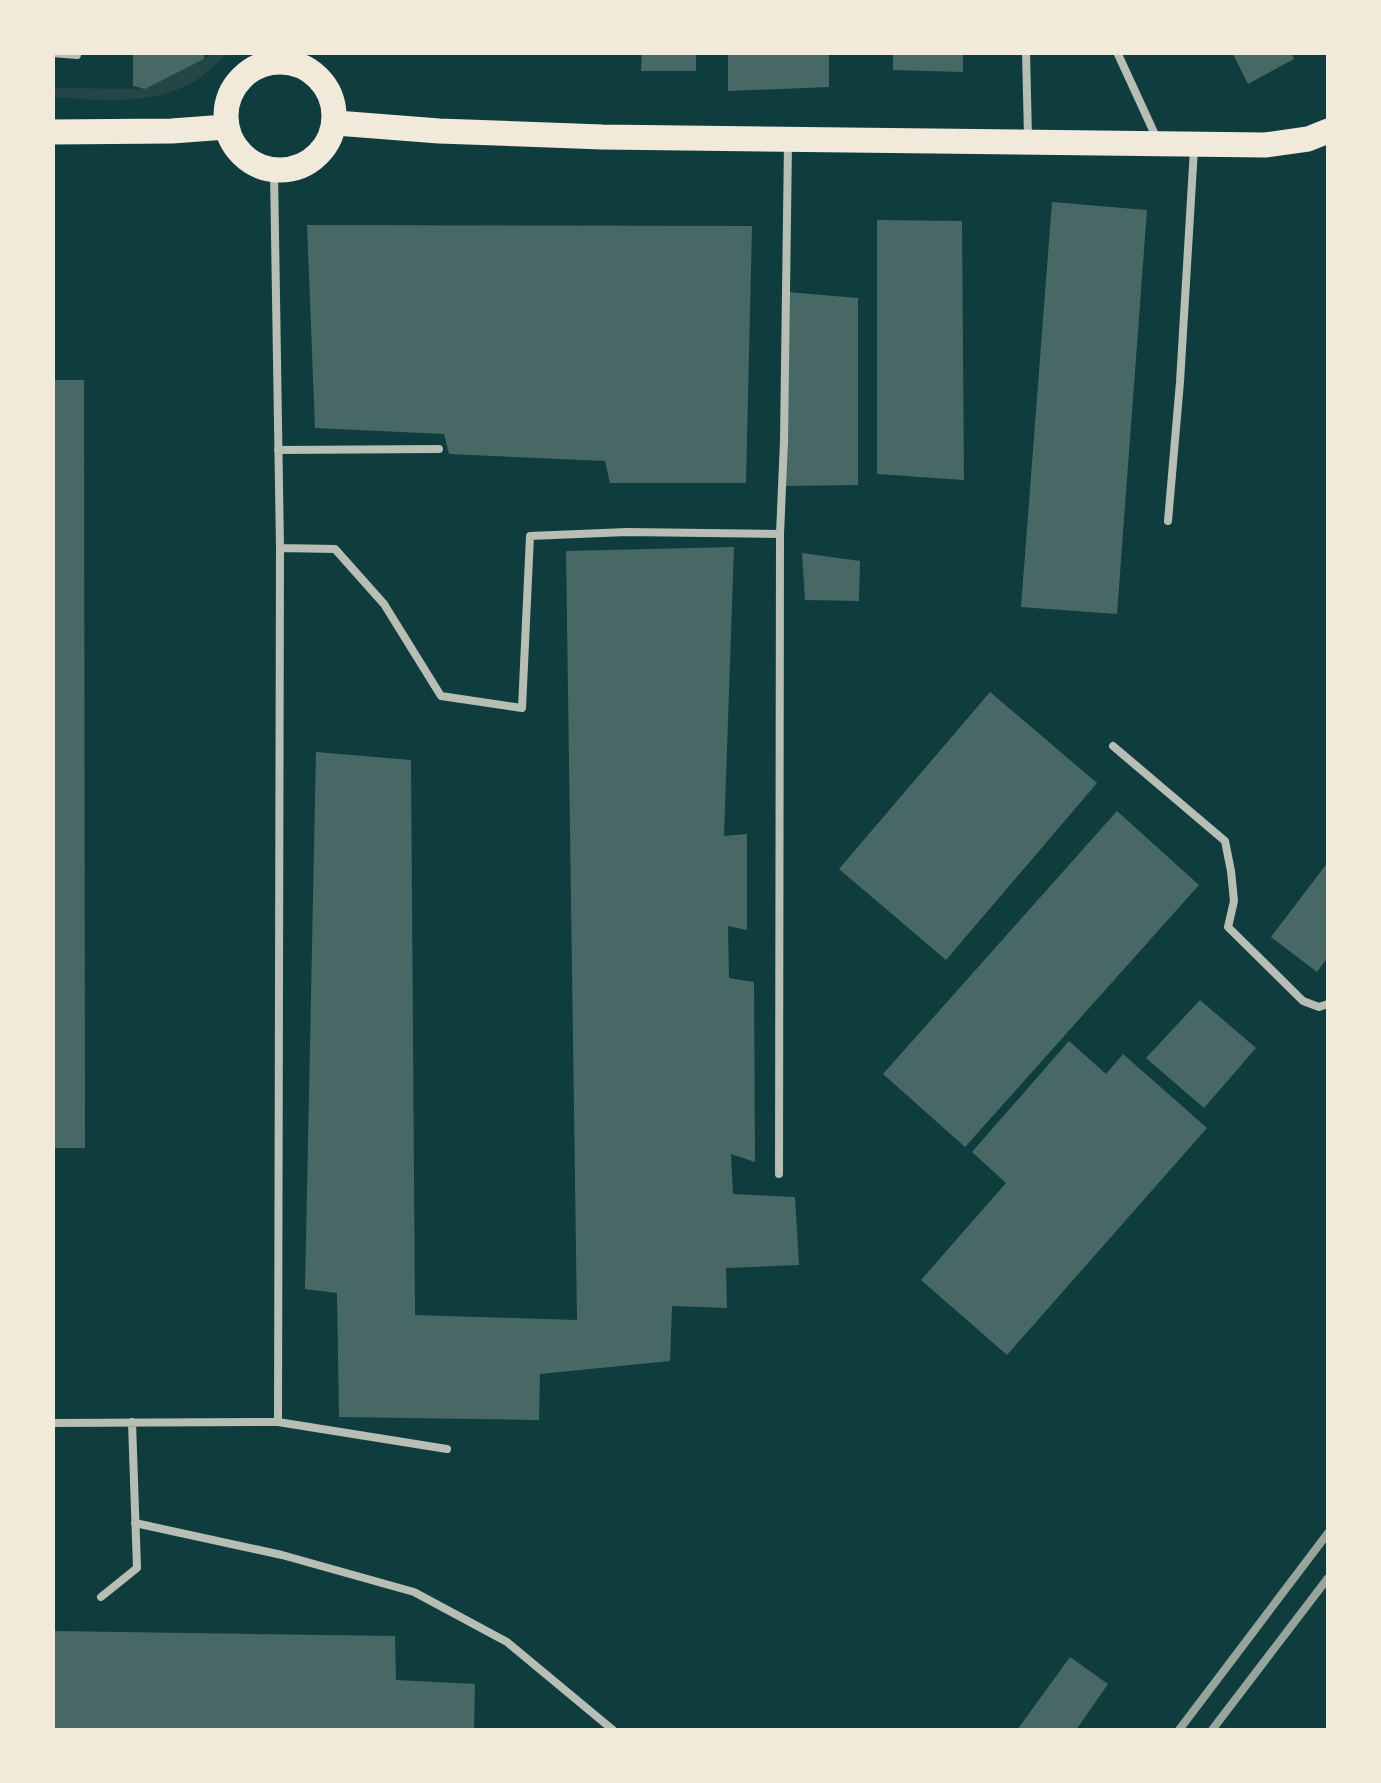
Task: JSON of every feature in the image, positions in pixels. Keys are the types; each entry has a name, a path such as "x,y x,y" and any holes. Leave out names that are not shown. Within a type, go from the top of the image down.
{"main road":[{"path":"279,57 308,68 322,80 331,96 336,124 323,150 308,163 274,171 253,164 238,151 226,127 225,115 229,96 239,80 279,57"},
{"path":"336,124 584,136 1265,145 1328,131"},
{"path":"52,132 226,127"}],"lane":[{"path":"1026,52 1028,142"},
{"path":"1118,52 1159,144"},
{"path":"52,54 77,56"},
{"path":"779,1174 780,534 788,139"},
{"path":"1168,521 1194,144"},
{"path":"274,171 280,548 278,1422"},
{"path":"278,450 439,449"},
{"path":"280,548 335,550 384,604 441,696 522,708 530,536 628,532 780,534"},
{"path":"1113,746 1225,840 1234,901 1228,927 1303,1001 1319,1007 1328,1004"},
{"path":"101,1597 138,1568 132,1422"},
{"path":"52,1423 278,1422 448,1449"},
{"path":"136,1523 282,1555 414,1592 507,1642 613,1730"}],"shaded area":[{"path":"212,53 228,53 192,83 159,95 124,100 53,97 53,88 145,89"}],"building":[{"path":"133,52 204,52 204,59 145,89 133,86"},
{"path":"642,52 696,52 696,71 641,71"},
{"path":"728,52 829,52 829,87 728,91"},
{"path":"893,52 963,52 963,72 893,70"},
{"path":"1232,52 1291,52 1294,59 1248,84"},
{"path":"1052,202 1147,210 1117,614 1021,607"},
{"path":"877,220 962,221 964,480 877,474"},
{"path":"307,225 752,226 746,483 610,483 605,461 449,454 444,434 315,428"},
{"path":"788,292 858,298 858,485 784,486"},
{"path":"52,380 84,380 85,1148 52,1148"},
{"path":"734,547 724,836 747,834 747,930 728,926 729,978 754,982 755,1162 731,1154 733,1194 795,1197 799,1265 726,1268 727,1308 672,1306 670,1361 540,1374 539,1420 339,1417 337,1293 305,1289 316,752 411,760 415,1315 577,1320 566,551"},
{"path":"802,553 860,561 859,601 805,600"},
{"path":"990,692 1097,783 946,960 839,869"},
{"path":"1117,811 1199,885 965,1147 883,1074"},
{"path":"1328,862 1328,957 1317,972 1271,937"},
{"path":"1200,1000 1256,1048 1204,1108 1146,1058"},
{"path":"1069,1041 1106,1074 1123,1054 1207,1128 1007,1355 921,1280 1006,1183 972,1152"},
{"path":"52,1631 395,1636 396,1680 475,1684 474,1730 52,1730"},
{"path":"1070,1657 1108,1684 1076,1730 1017,1730"}],"railway":[{"path":"1179,1730 1328,1533"},
{"path":"1212,1730 1328,1578"}]}
